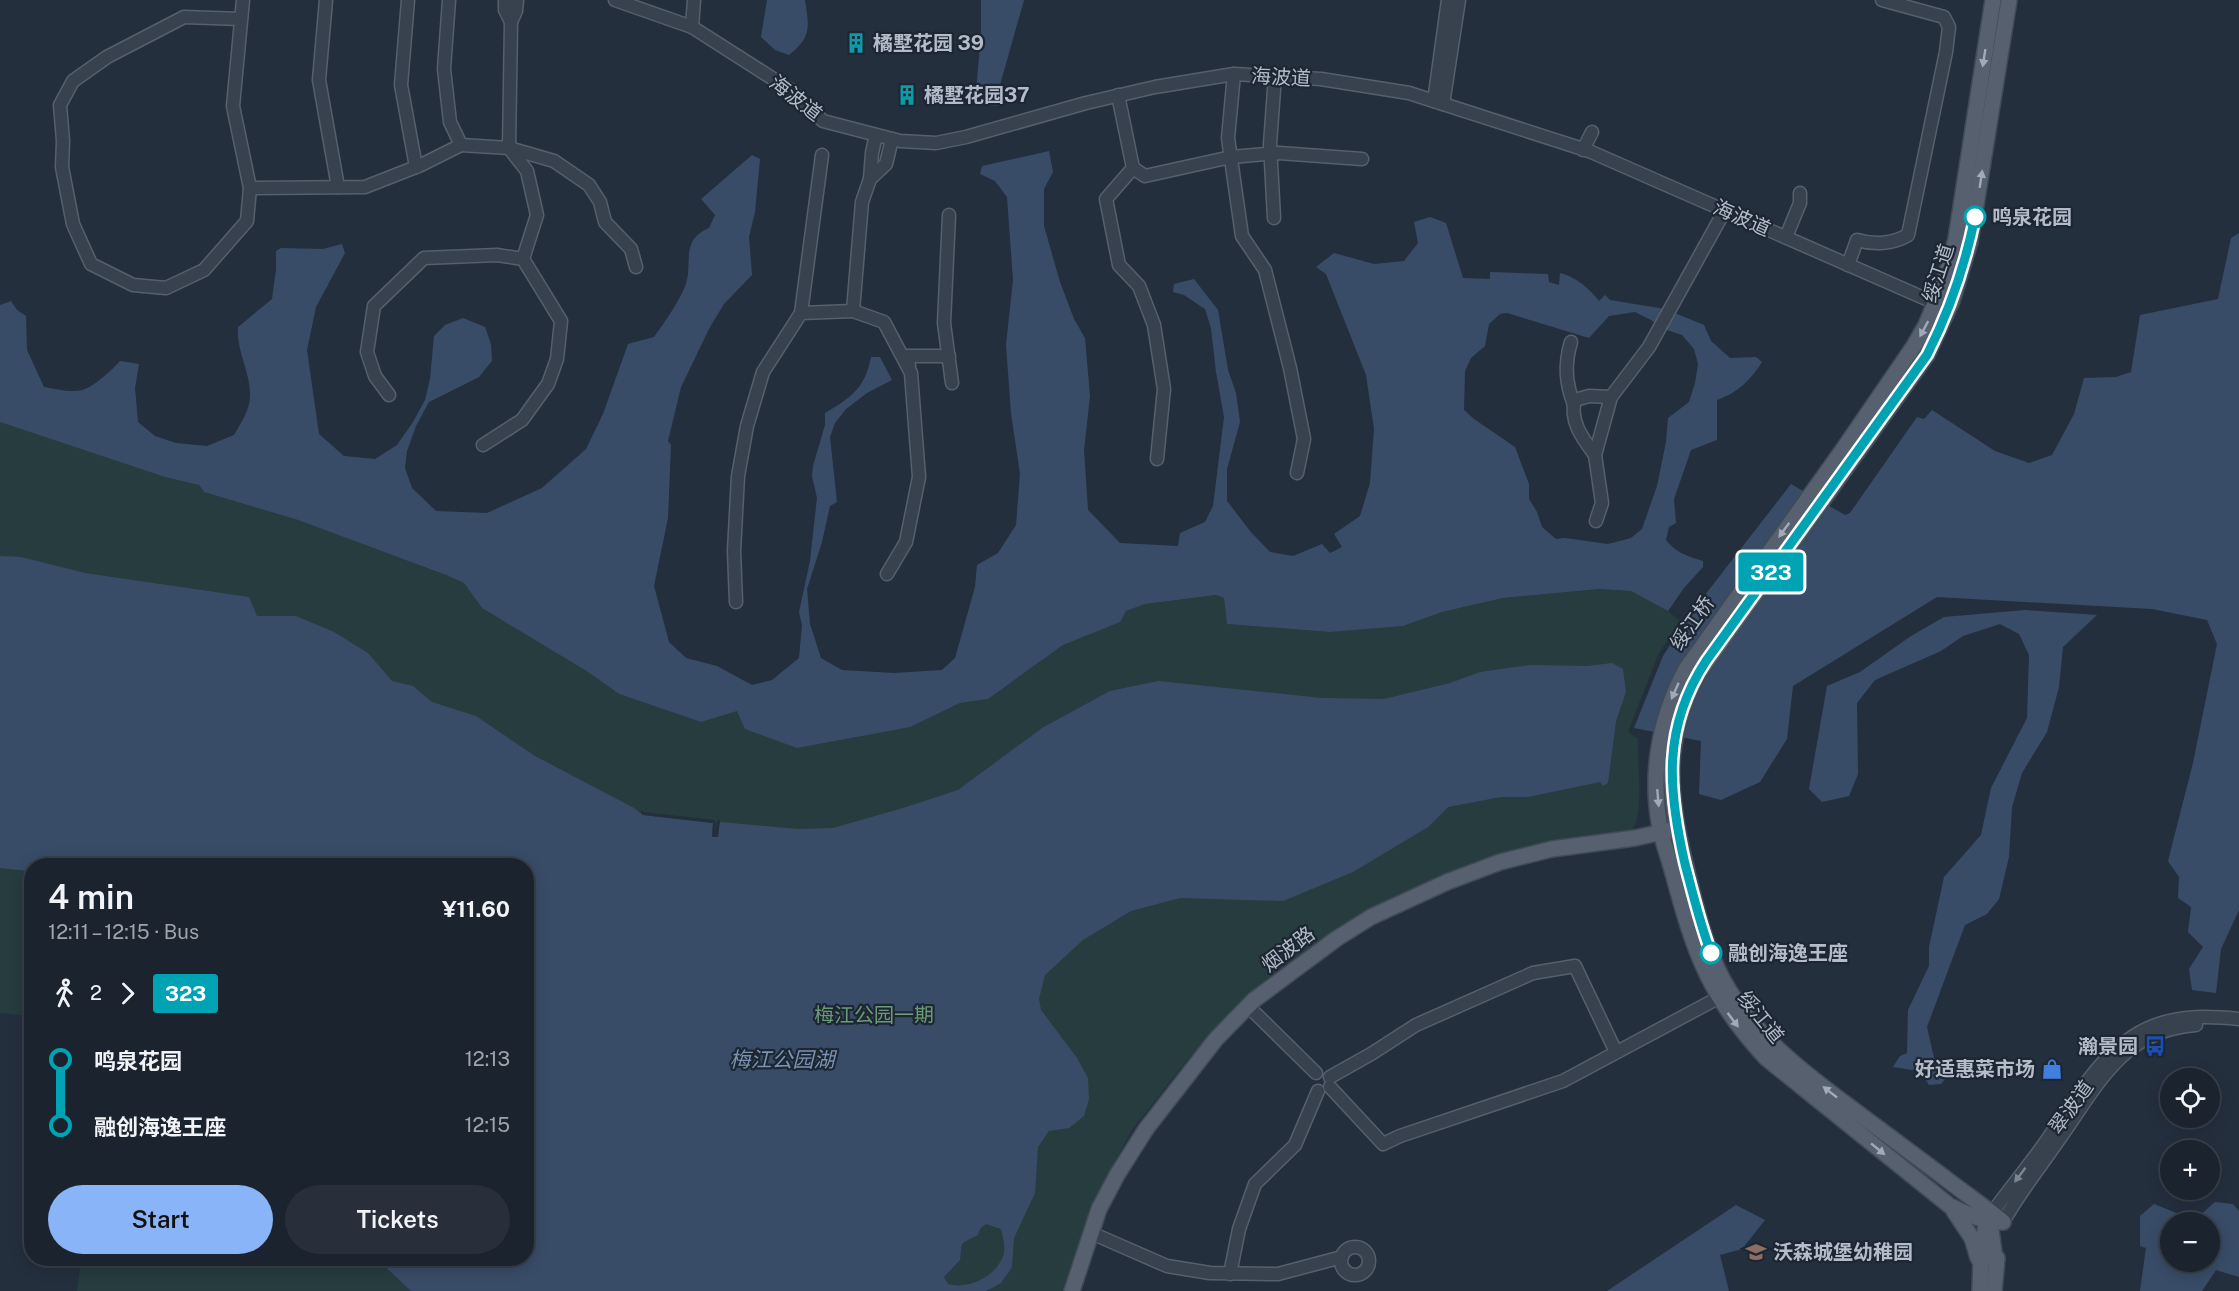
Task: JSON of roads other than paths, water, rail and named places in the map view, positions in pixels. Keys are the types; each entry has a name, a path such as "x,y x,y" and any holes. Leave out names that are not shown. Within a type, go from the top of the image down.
{"main road":[{"name":"绥江道","path":"1943,306 1945,279 1956,239 1993,0"},
{"name":"绥江道","path":"1824,487 1927,355 1943,306 1961,276 1970,242 2009,0"},
{"name":"绥江桥","path":"1667,741 1698,674 1824,487"},
{"name":"绥江道","path":"1667,741 1678,834 1704,934 1714,962 1739,1006 1752,1024 1775,1047 1825,1088 1961,1190 1994,1219"},
{"name":"绥江道","path":"1667,741 1656,774 1663,837 1692,942 1718,998 1766,1058 1950,1206 1968,1215 1994,1219"},
{"name":"烟波路","path":"1078,1291 1096,1235 1119,1181 1142,1141 1198,1069 1253,1011 1355,934 1414,903 1502,870 1678,834"},
{"name":"烟波路","path":"1072,1291 1099,1209 1117,1175 1146,1129 1216,1039 1254,1000 1336,939 1371,917 1447,882 1500,862 1552,849 1663,837"},
{"path":"1950,1206 1967,1227 1972,1238 1981,1283"},
{"path":"1981,1283 1982,1256 1994,1219"},
{"path":"1994,1219 1996,1267 1994,1291"}],"street":[{"path":"241,19 184,17 107,57 73,81 60,105 63,141 62,167 73,224 91,264 133,285 166,288 204,270 247,221 250,188 233,106 243,0"},
{"path":"326,0 319,80 338,187"},
{"path":"408,0 401,85 416,167"},
{"path":"449,0 444,69 450,122 461,145"},
{"path":"505,0 505,10 511,22"},
{"path":"483,445 522,420 548,384 557,359 561,321 524,259 537,215 527,171 509,148 511,22 516,11 517,0"},
{"name":"海波道","path":"616,0 692,27 789,88 823,121 892,139 936,143 966,137 1118,95 1234,74 1321,79 1409,93 1583,150 1943,306"},
{"path":"692,27 694,0"},
{"path":"1438,103 1448,0"},
{"path":"1438,103 1459,0"},
{"path":"1848,266 1857,240 1869,243 1899,240 1908,235 1946,52 1949,27 1944,17 1882,0"},
{"path":"1234,74 1228,138 1242,236 1265,270 1290,368 1304,439 1297,473"},
{"path":"1274,218 1270,154 1275,76"},
{"path":"1118,95 1133,168 1145,176 1231,157 1270,154 1362,159"},
{"path":"1583,150 1592,132"},
{"path":"853,311 862,202 870,179 876,135"},
{"path":"870,179 886,164 892,139"},
{"path":"250,188 365,187 416,167 461,145 509,148 554,162 590,185 600,202 605,222 631,249 636,267"},
{"path":"736,602 734,551 738,476 747,426 763,372 801,313 822,155"},
{"path":"1133,168 1106,199 1119,266 1139,286 1154,325 1164,389 1157,459"},
{"path":"1786,237 1800,203 1800,193"},
{"path":"1596,521 1602,503 1595,455 1611,397 1655,337 1725,210"},
{"path":"949,215 944,323 952,383"},
{"path":"389,394 375,376 367,352 375,306 424,258 497,255 524,259"},
{"path":"801,313 853,311 884,321 911,372"},
{"path":"1571,342 1568,354 1567,387 1574,405"},
{"path":"887,574 906,542 919,477 911,372 906,356 949,356"},
{"path":"1595,455 1580,433 1572,413 1575,400 1589,396 1611,397"},
{"path":"1230,1274 1239,1229 1255,1184 1295,1145 1326,1085 1416,1025 1533,973 1575,966 1616,1052"},
{"path":"1253,1011 1316,1073 1325,1073 1326,1085 1383,1144 1400,1136 1563,1080 1718,998"},
{"name":"翠波道","path":"1994,1219 2086,1084 2126,1041 2153,1026 2177,1019 2200,1017 2239,1019"},
{"name":"翠波道","path":"1994,1219 2102,1078 2129,1050 2156,1034 2176,1028 2199,1025 2239,1027"},
{"path":"1316,1073 1311,1078 1311,1084 1326,1085"},
{"path":"1096,1235 1167,1266 1210,1273 1278,1274 1342,1257"}],"water":[{"path":"767,0 805,0 807,31 802,43 789,55 775,50 761,37"},
{"path":"981,0 1024,0 998,92 1000,106 975,104 981,33"},
{"path":"1049,151 1053,172 1044,189 1044,226 1060,282 1074,319 1085,338 1090,396 1084,450 1088,510 1120,543 1178,546 1180,533 1205,522 1213,506 1224,417 1211,328 1205,309 1184,295 1173,292 1174,284 1194,279 1218,310 1228,370 1236,393 1240,422 1227,469 1227,501 1270,552 1293,556 1322,544 1330,553 1342,547 1334,534 1360,516 1370,483 1374,429 1366,375 1326,274 1316,267 1334,253 1374,264 1404,261 1418,243 1414,222 1430,217 1446,223 1463,278 1490,279 1490,272 1548,274 1549,282 1559,285 1560,273 1582,284 1599,301 1605,295 1610,300 1665,309 1704,325 1711,341 1730,358 1756,357 1762,362 1743,385 1717,400 1717,440 1691,450 1674,499 1676,523 1669,527 1666,540 1678,551 1703,561 1703,567 1668,611 1631,591 1599,589 1503,598 1442,612 1403,626 1330,632 1227,624 1224,598 1216,595 1145,604 1126,611 1120,622 1063,645 988,699 960,703 910,727 797,748 745,729 737,711 701,722 619,694 588,672 482,608 464,583 446,575 298,520 204,492 199,485 165,477 0,422 0,305 11,301 17,310 26,316 27,350 44,387 78,391 97,382 120,361 139,364 135,388 138,422 155,436 176,443 207,446 234,435 250,401 250,387 239,345 238,327 272,299 276,251 281,248 323,249 342,244 345,253 316,307 307,350 319,434 344,456 375,459 397,445 425,400 430,379 434,336 445,325 463,318 485,327 491,344 492,361 479,377 429,402 416,426 407,451 405,468 412,488 436,511 487,513 542,488 586,449 603,414 628,344 654,337 684,289 690,247 699,233 709,228 715,215 701,199 752,155 760,159 755,212 749,237 752,275 724,304 710,327 681,387 668,441 671,445 668,518 654,586 669,642 686,658 717,666 752,685 772,680 799,658 802,625 799,612 810,561 817,498 812,476 813,466 825,425 825,413 856,391 865,377 871,357 880,357 892,380 867,393 846,409 835,423 830,437 837,502 830,506 822,542 807,589 810,624 821,658 842,670 894,673 942,670 955,658 975,587 977,565 998,553 1016,525 1020,474 1011,413 1006,345 1013,280 1007,197 995,181 980,174 982,166","holes":["1635,312 1661,328 1682,335 1694,349 1698,364 1689,402 1668,418 1666,442 1657,486 1642,529 1631,538 1608,544 1565,538 1556,539 1542,527 1529,499 1529,484 1515,447 1464,410 1465,371 1471,358 1485,346 1489,324 1500,314 1507,313 1589,338 1609,316"]},
{"path":"2239,233 2239,910 2221,949 2216,993 2192,990 2189,969 2203,947 2188,932 2191,907 2178,898 2179,877 2168,861 2193,763 2217,644 2207,620 2152,609 1937,597 1793,686 1787,739 1760,782 1721,800 1699,794 1701,741 1634,728 1663,656 1691,613 1791,484 1845,515 1850,513 1917,417 1924,419 1932,410 1995,451 2029,463 2052,455 2074,414 2084,378 2116,377 2131,372 2140,315 2218,299 2231,238"},
{"name":"梅江公园湖","path":"0,556 21,557 85,573 249,597 257,616 296,616 334,632 368,653 392,681 413,686 432,702 476,716 535,756 634,808 643,815 713,823 712,837 717,837 720,822 798,829 833,828 958,790 1042,728 1110,691 1158,681 1322,698 1384,699 1450,683 1480,672 1530,665 1587,666 1612,663 1623,669 1626,692 1616,721 1608,783 1603,786 1600,782 1528,797 1501,797 1448,807 1428,827 1353,872 1283,901 1180,898 1131,911 1083,940 1045,975 1039,999 1041,1010 1077,1058 1088,1078 1089,1099 1084,1116 1069,1128 1049,1131 1038,1147 1035,1193 1014,1238 1012,1267 1001,1283 986,1291 411,1291 384,1266 534,1266 534,858 24,858 24,871 0,868","holes":["986,1224 1001,1229 1004,1244 1001,1261 989,1274 965,1285 948,1284 944,1277 960,1260 963,1243 978,1235 980,1229"]},
{"path":"2025,610 2097,615 2063,647 2059,687 2047,732 2022,773 2012,807 2009,857 1999,899 1987,914 1965,925 1927,1027 1934,1058 1949,1075 1941,1084 1929,1085 1919,1071 1893,1067 1900,1056 1907,1053 1908,1010 1929,966 1929,947 1944,877 1981,835 1991,788 2027,718 2029,655 2019,634 2000,624 1963,636 1941,651 1875,680 1857,703 1858,774 1849,796 1822,802 1809,789 1827,686 1860,672 1911,636 1944,617"},
{"path":"2215,1202 2233,1204 2239,1211 2239,1277 2220,1271 2220,1212 2203,1212"},
{"path":"2154,1204 2174,1212 2160,1212 2160,1272 2215,1272 2202,1291 2140,1291 2146,1248 2140,1246 2140,1216"},
{"path":"1736,1205 1765,1220 1742,1249 1720,1255 1729,1291 1607,1291"}],"place":[{"name":"橘墅花园 39","path":"856,43"},
{"name":"橘墅花园37","path":"907,95"},
{"name":"鸣泉花园","path":"1975,217"},
{"name":"融创海逸王座","path":"1711,953"},
{"name":"瀚景园","path":"2155,1046"},
{"name":"好适惠菜市场","path":"2052,1069"},
{"name":"沃森城堡幼稚园","path":"1756,1252"}],"park label":[{"name":"梅江公园一期","path":"874,1015"}]}
